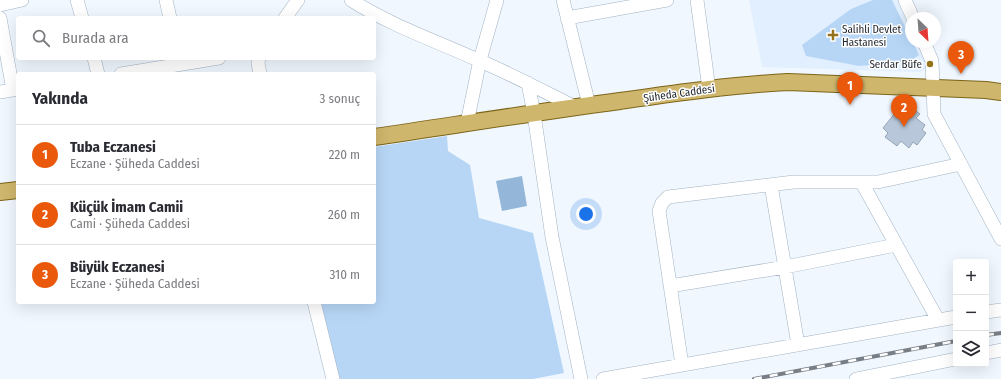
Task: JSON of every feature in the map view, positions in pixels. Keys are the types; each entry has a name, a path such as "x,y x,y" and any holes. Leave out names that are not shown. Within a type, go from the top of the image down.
{"main road":[{"name":"Şüheda Caddesi","path":"376,137 582,106 709,89 760,84 788,82 996,90"}],"street":[{"path":"0,5 22,0"},
{"path":"77,0 81,16"},
{"path":"166,0 170,16"},
{"path":"287,16 298,0"},
{"path":"350,0 364,9 418,34 582,106"},
{"path":"467,123 480,60 496,0"},
{"path":"563,0 582,106"},
{"path":"567,18 668,0"},
{"path":"697,0 709,89"},
{"path":"905,0 910,12"},
{"path":"0,18 10,91"},
{"path":"927,48 932,61 934,114 1001,239"},
{"path":"94,60 98,72"},
{"path":"130,72 178,61 192,60"},
{"path":"259,60 260,72"},
{"path":"528,83 552,237 581,379"},
{"path":"682,365 659,211 662,203 668,198 794,182 878,182 961,164"},
{"path":"862,183 938,320"},
{"path":"771,185 798,345"},
{"path":"670,286 785,267 896,246"},
{"path":"314,304 333,379"},
{"path":"989,312 1001,310"},
{"path":"603,379 953,318"},
{"path":"989,352 1001,350"},
{"path":"856,379 953,360"}],"shaded area":[{"name":"Salihli Devlet Hastanesi","path":"749,0 898,0 905,15 905,48 921,48 929,67 920,72 762,67"},
{"path":"873,0 892,0 905,27 905,48 916,48 919,55 909,62 859,66 806,56 802,45 851,9"},
{"path":"447,136 448,151 470,165 479,218 533,233 564,373 533,379 338,379 320,304 376,304 376,147"},
{"path":"522,176 527,206 502,211 496,181"}],"building":[{"path":"909,106 920,114 916,118 925,125 922,130 926,133 917,145 913,142 909,148 901,141 897,146 885,137 888,133 883,128 900,107 905,111"}],"railway":[{"path":"989,335 1001,333"},
{"path":"754,379 953,342"}],"place":[{"name":"Salihli Devlet Hastanesi","path":"833,35"},
{"name":"Serdar Büfe","path":"930,64"},
{"name":"Büyük Eczanesi","path":"961,74"},
{"name":"Tuba Eczanesi","path":"850,105"},
{"name":"Küçük İmam Camii","path":"904,127"}]}
